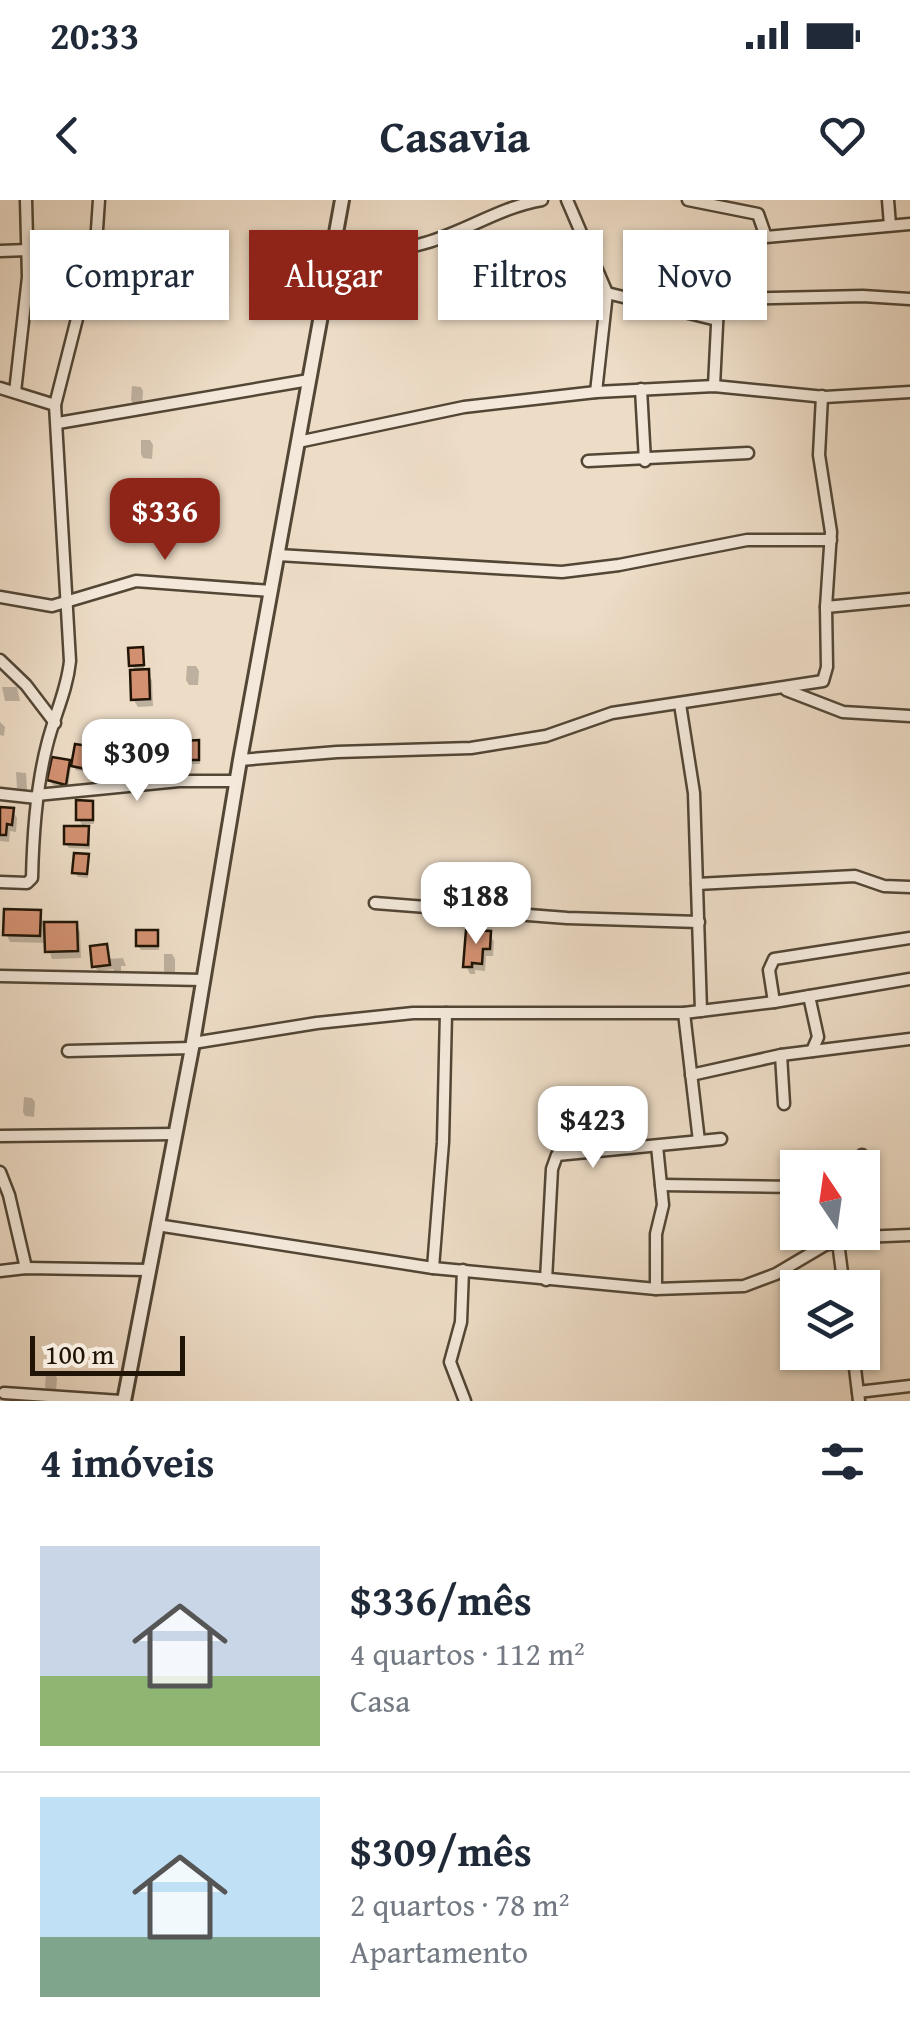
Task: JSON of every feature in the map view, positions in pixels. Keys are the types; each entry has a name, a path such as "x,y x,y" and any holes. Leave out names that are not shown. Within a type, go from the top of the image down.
{"street":[{"path":"15,392 28,255 26,200"},
{"path":"96,230 99,200"},
{"path":"337,230 342,200"},
{"path":"418,244 464,230 494,214 542,200"},
{"path":"567,200 607,293 596,392"},
{"path":"688,200 758,214 766,237 910,224"},
{"path":"888,200 890,226"},
{"path":"0,250 28,255"},
{"path":"607,293 623,297"},
{"path":"767,297 863,296 910,300"},
{"path":"0,882 26,883 32,878 37,797 68,686 70,661 55,405 77,320"},
{"path":"4,1392 123,1401 204,980 320,320"},
{"path":"714,386 717,320"},
{"path":"58,423 309,380"},
{"path":"298,442 464,407 596,392 714,386 822,396 910,392"},
{"path":"0,388 55,405"},
{"path":"641,389 645,461"},
{"path":"240,760 472,748 546,736 612,713 822,682 826,678 830,540 828,499 819,455 822,396"},
{"path":"588,461 748,453"},
{"path":"278,555 562,572 747,540 830,540"},
{"path":"0,597 52,606 136,582 271,592"},
{"path":"826,607 910,599"},
{"path":"0,660 26,685 55,723"},
{"path":"786,689 844,712 910,716"},
{"path":"680,704 694,792 701,1011"},
{"path":"0,794 37,797 142,784 236,781"},
{"path":"697,884 855,876 884,886 910,888"},
{"path":"376,903 566,918 699,922"},
{"path":"774,1002 769,970 774,959 910,938"},
{"path":"0,976 204,980"},
{"path":"68,1051 192,1045 360,1017 684,1013 910,979"},
{"path":"809,996 818,1037 812,1051"},
{"path":"433,1268 443,1142 446,1013"},
{"path":"684,1013 699,1141"},
{"path":"818,1037 833,1048"},
{"path":"691,1075 780,1055 910,1039"},
{"path":"780,1055 784,1104"},
{"path":"0,1136 175,1134"},
{"path":"546,1280 554,1158 564,1153 721,1138"},
{"path":"656,1289 656,1234 663,1205 657,1146"},
{"path":"0,1172 10,1195 26,1268"},
{"path":"661,1185 780,1188"},
{"path":"157,1225 433,1268 656,1289 708,1289 761,1282 815,1250"},
{"path":"880,1235 910,1235"},
{"path":"0,1271 148,1270"},
{"path":"462,1270 461,1322 450,1362 464,1401"},
{"path":"855,1370 859,1396 910,1386"}],"building":[{"path":"143,647 144,665 129,666 128,648"},
{"path":"149,669 150,699 131,700 130,670"},
{"path":"199,740 199,760 182,760 182,741"},
{"path":"75,744 95,747 91,770 71,766"},
{"path":"160,747 163,765 148,769 144,752"},
{"path":"52,757 70,760 66,785 47,780"},
{"path":"76,800 93,801 93,820 76,820"},
{"path":"0,807 14,808 6,835 0,835"},
{"path":"64,826 89,826 88,845 64,844"},
{"path":"74,853 89,854 87,874 72,873"},
{"path":"468,865 483,867 481,886 466,885"},
{"path":"4,909 41,910 40,936 3,935"},
{"path":"44,922 77,922 78,951 45,952"},
{"path":"136,930 158,930 158,946 136,946"},
{"path":"466,930 491,931 490,949 483,949 482,964 463,967"},
{"path":"107,944 110,965 92,967 90,946"}]}
